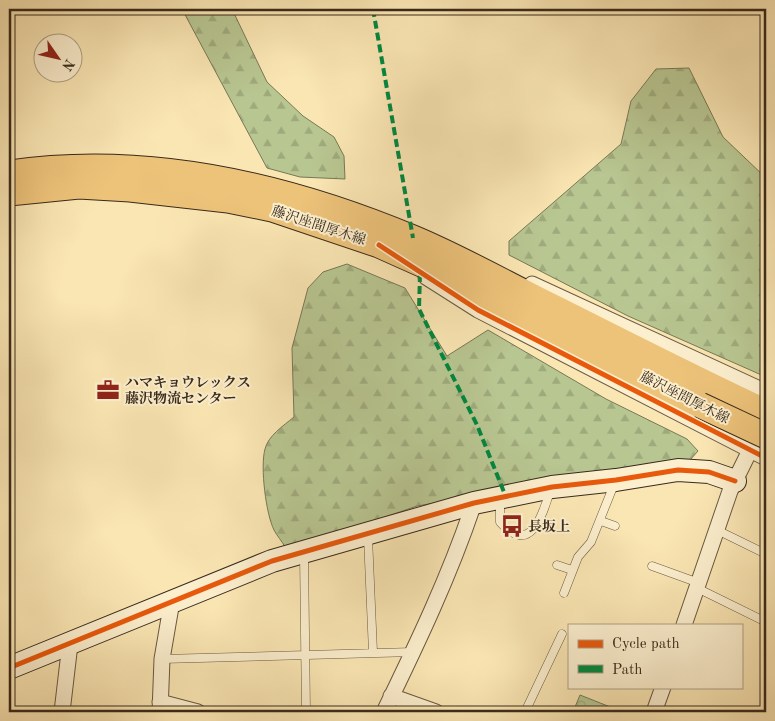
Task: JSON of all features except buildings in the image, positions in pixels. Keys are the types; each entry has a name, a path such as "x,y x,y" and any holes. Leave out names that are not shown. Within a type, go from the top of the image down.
{"main road":[{"name":"藤沢座間厚木線","path":"9,173 76,168 128,168 180,172 230,181 313,202 434,248 705,395 758,443"},
{"name":"藤沢座間厚木線","path":"9,193 79,186 130,189 228,200 272,209 379,245 705,395 766,412"}],"street":[{"path":"379,245 478,310 758,443 766,458"},
{"path":"434,248 482,262 567,299 766,392"},
{"path":"684,624 735,481 758,443 766,417"},
{"path":"9,668 235,575 304,552 474,503 552,487 616,480 678,470 709,472 735,481"},
{"path":"384,712 413,652 460,544 474,503"},
{"path":"172,601 162,659 160,707 198,712"},
{"path":"62,712 70,644"},
{"path":"654,712 663,688"},
{"path":"391,696 436,712"}],"lane":[{"path":"564,592 578,557 591,542 601,521 616,480"},
{"path":"500,497 500,522 508,532 523,535 533,532 541,520 552,487"},
{"path":"601,521 615,526"},
{"path":"717,530 766,554"},
{"path":"368,534 373,652"},
{"path":"304,552 306,712"},
{"path":"557,565 572,570"},
{"path":"652,566 698,585 766,622"},
{"path":"525,712 562,634"},
{"path":"162,659 413,652"}],"green space":[{"path":"182,9 232,9 267,82 303,116 334,137 344,156 345,179 300,177 267,168"},
{"path":"689,68 723,137 766,178 766,377 628,316 509,255 509,241 621,144 631,101 656,69"},
{"path":"347,264 405,288 447,356 488,330 606,399 687,439 698,451 690,460 417,506 310,543 285,547 271,523 263,467 265,449 269,440 294,417 292,348 308,288 323,272"},
{"path":"580,695 623,712 573,712"}],"marked path":[{"path":"373,9 413,238"},
{"path":"420,274 419,309 477,425 506,497"}],"cycle path":[{"path":"379,245 478,310 766,458"},
{"path":"9,668 272,561 474,503 552,487 616,480 678,470 709,472 735,481"}],"place":[{"name":"ハマキョウレックス 藤沢物流センター","path":"108,390"},
{"name":"長坂上","path":"512,526"}]}
